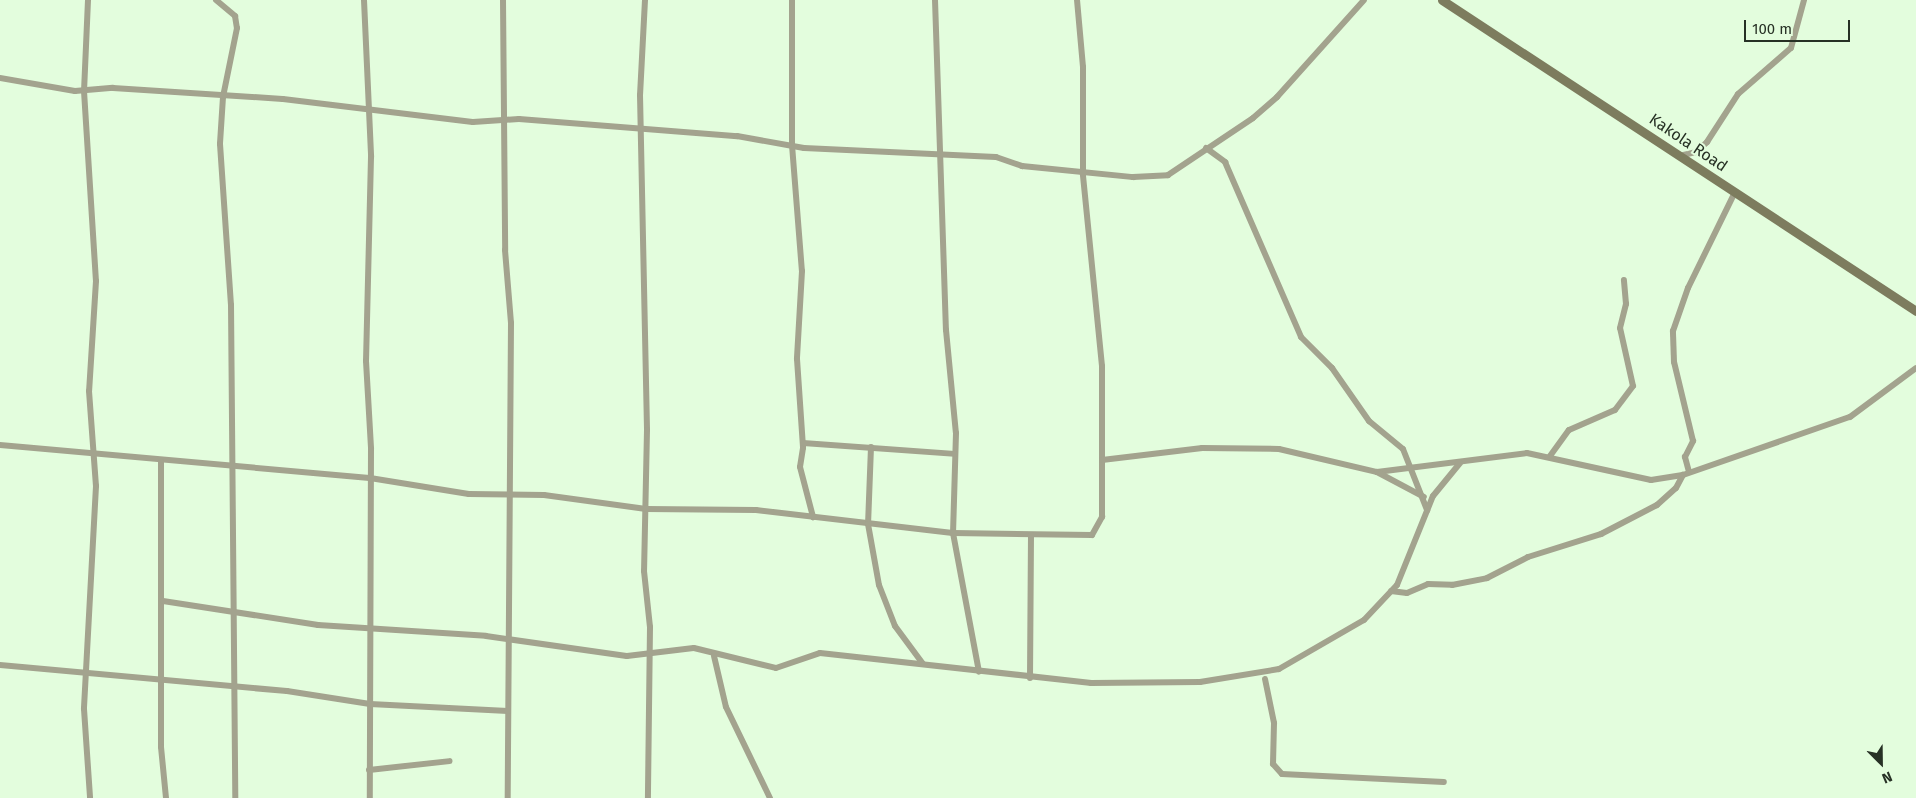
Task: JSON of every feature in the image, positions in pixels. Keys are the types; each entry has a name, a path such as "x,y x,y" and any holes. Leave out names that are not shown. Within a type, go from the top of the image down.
{"main road":[{"name":"Kakola Road","path":"1442,0 1916,311"}],"street":[{"path":"88,0 84,91 96,281 89,391 94,454 86,673 90,798"},
{"path":"216,0 235,16 237,28 224,97 221,153 232,305 230,468 235,504 231,612 235,798"},
{"path":"364,0 366,108 370,157 366,352 370,478 370,798"},
{"path":"503,0 502,119 511,323 511,642 508,711 508,798"},
{"path":"645,0 643,132 649,657 648,798"},
{"path":"792,0 792,145 802,271 797,359 803,444 800,476 813,517"},
{"path":"934,0 955,454 953,534 979,672"},
{"path":"0,445 161,462 370,478 469,494 544,495 646,509 756,510 953,534 1080,538 1097,531 1102,517 1102,366 1084,174 1083,67 1077,0"},
{"path":"0,78 84,91 113,88 366,108 473,122 502,119 643,132 737,136 792,145 940,156 996,158 1022,166 1084,174 1168,175 1277,97 1364,0"},
{"path":"1679,156 1696,152 1707,142 1738,94 1791,48 1804,0"},
{"path":"1206,148 1226,162 1301,336 1332,368 1368,421 1403,450 1414,469 1428,510"},
{"path":"1391,591 1407,593 1428,584 1452,586 1488,578 1545,550 1601,534 1656,506 1676,488 1686,473 1685,457 1693,441 1674,362 1672,331 1688,288 1735,192"},
{"path":"1550,456 1569,430 1615,410 1633,386 1620,328 1626,304 1624,280"},
{"path":"1377,472 1460,463 1511,454 1550,456 1651,480 1686,473 1720,459 1755,453 1850,417 1916,368"},
{"path":"803,444 955,454"},
{"path":"871,447 868,524 879,585 890,614 923,664"},
{"path":"1102,460 1202,448 1279,448 1377,472 1424,497"},
{"path":"161,462 164,680 161,747 166,798"},
{"path":"163,601 370,630 421,630 649,657 690,648 714,656 776,668 820,652 1030,678 1092,683 1200,682 1279,668 1364,620 1391,591 1440,486 1460,463"},
{"path":"1030,678 1031,536"},
{"path":"714,656 726,707 770,798"},
{"path":"0,665 233,687 370,704 508,711"},
{"path":"1265,679 1274,723 1273,764 1282,774 1444,782"},
{"path":"369,770 450,761"}]}
